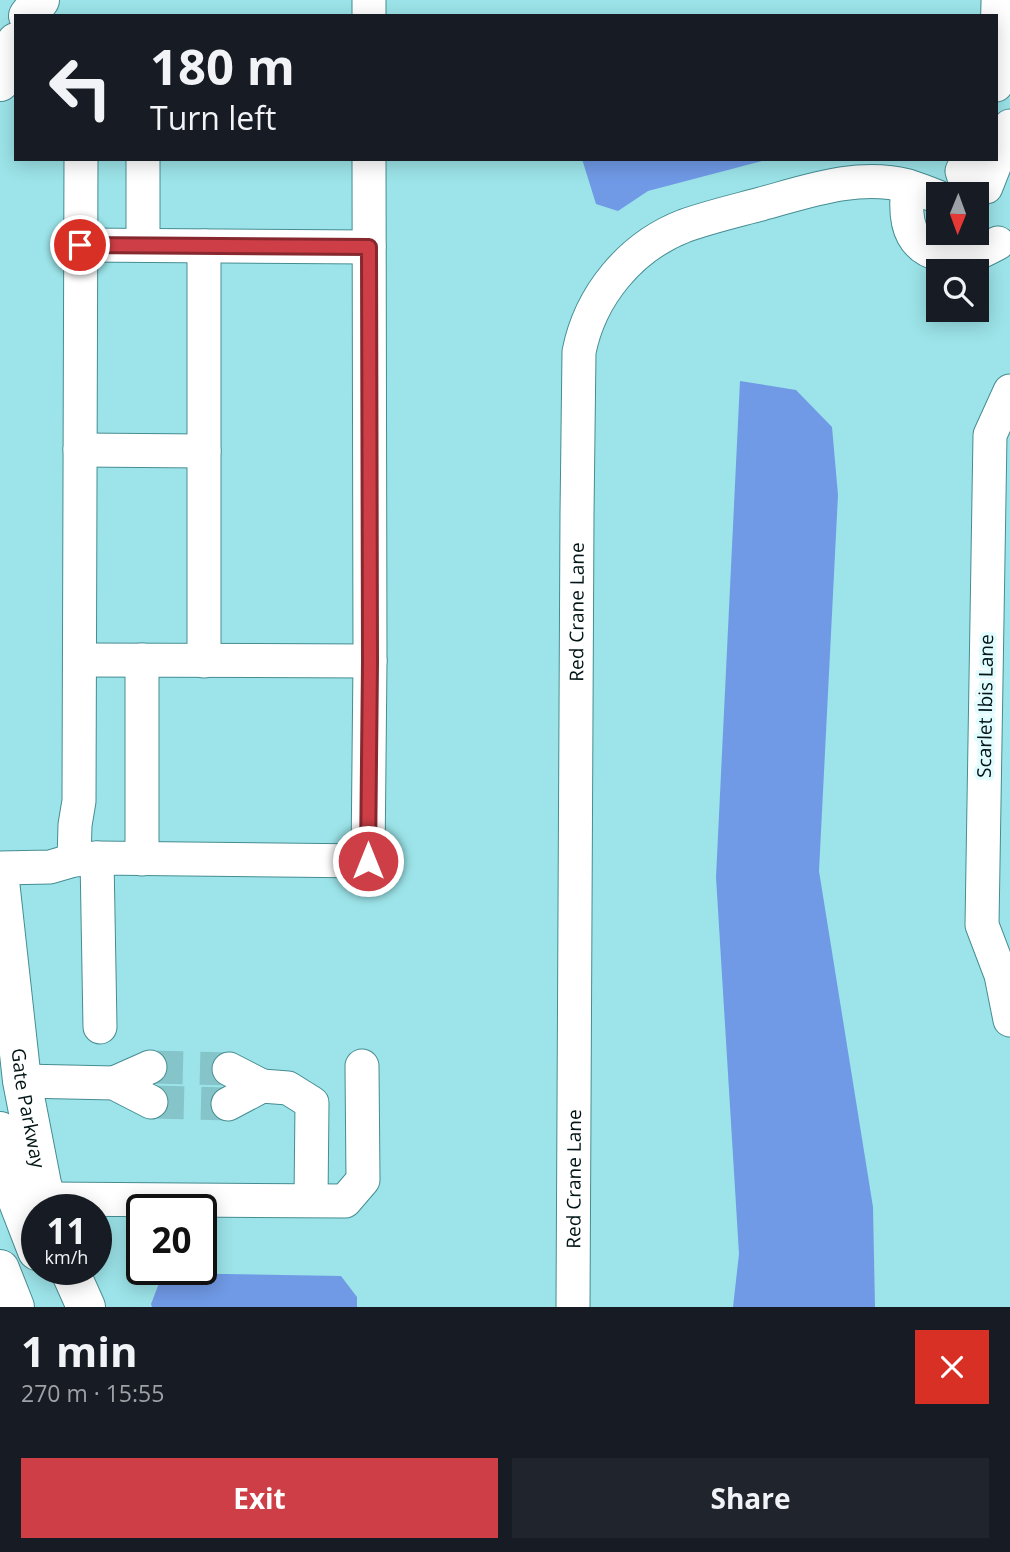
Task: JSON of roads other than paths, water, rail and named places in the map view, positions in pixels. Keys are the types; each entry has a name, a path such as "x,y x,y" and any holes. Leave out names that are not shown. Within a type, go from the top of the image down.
{"main road":[{"path":"0,82 14,47"},
{"name":"Gate Parkway","path":"0,881 22,1081 45,1194"},
{"path":"0,1131 13,1189 21,1210"},
{"path":"0,1269 15,1307"}],"street":[{"path":"998,156 1010,126"},
{"path":"81,161 79,801 75,825 86,859 100,1027"},
{"path":"143,161 143,245"},
{"path":"0,868 50,867 86,859 368,861 369,161"},
{"path":"988,182 996,161"},
{"name":"Red Crane Lane","path":"573,1307 577,528 579,352 583,334 604,290 622,267 653,243 681,227 833,185 862,181 885,182 926,194"},
{"path":"80,245 369,247"},
{"path":"204,661 205,246"},
{"name":"Scarlet Ibis Lane","path":"1010,391 990,435 982,925 1001,975 1010,1020"},
{"path":"80,450 204,451"},
{"path":"80,660 370,662"},
{"path":"142,660 142,859"},
{"path":"112,1203 345,1201 363,1180 362,1066"},
{"path":"22,1081 151,1084"},
{"path":"229,1086 288,1088 312,1102 311,1200"}],"water":[{"path":"583,161 762,161 648,191 618,211 596,204"},
{"path":"740,381 796,390 832,427 838,495 819,871 873,1207 875,1307 733,1307 739,1254 716,877"},
{"path":"217,1274 341,1276 357,1297 357,1307 152,1307 158,1285 217,1285"}],"tunnel":[{"path":"150,1067 229,1069"},
{"path":"151,1102 228,1104"}]}
